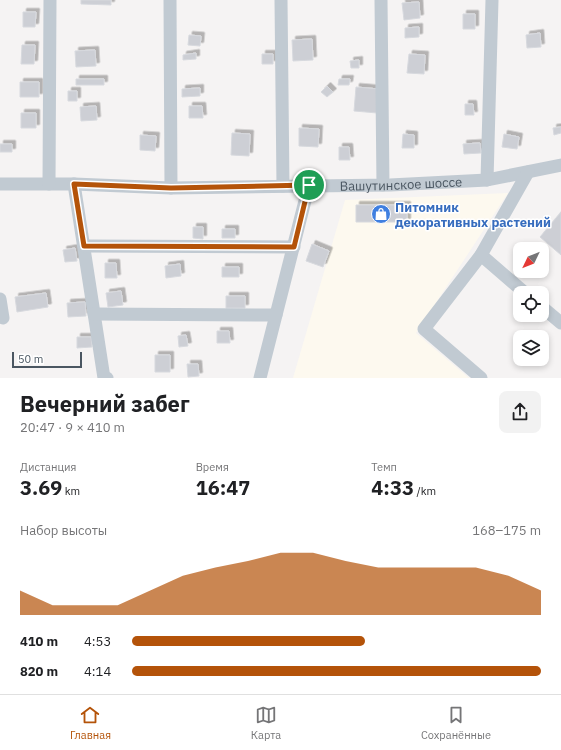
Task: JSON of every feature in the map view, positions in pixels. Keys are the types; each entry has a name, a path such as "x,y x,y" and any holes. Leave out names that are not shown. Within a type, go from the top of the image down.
{"street":[{"path":"49,184 50,0"},
{"path":"170,0 171,188"},
{"path":"281,0 283,186"},
{"path":"381,0 383,185"},
{"path":"488,180 492,0"},
{"name":"Вашутинское шоссе","path":"0,184 74,184 171,188 383,185 488,180 561,165"},
{"path":"481,378 424,329 481,255 528,172"},
{"path":"74,184 104,378"},
{"path":"260,378 309,185"},
{"path":"84,246 294,247"},
{"path":"481,255 518,286"},
{"path":"0,299 3,318"},
{"path":"549,313 561,323"},
{"path":"94,314 276,315"},
{"path":"101,378 108,378"}],"shaded area":[{"path":"508,193 416,333 469,378 293,378 345,200"}],"building":[{"path":"81,0 111,0 111,5 81,4"},
{"path":"419,2 420,18 404,20 402,3"},
{"path":"23,12 36,12 35,27 23,27"},
{"path":"463,14 475,14 475,29 463,29"},
{"path":"419,27 419,37 405,38 405,28"},
{"path":"540,33 541,47 527,48 526,35"},
{"path":"189,35 201,36 200,46 188,45"},
{"path":"312,39 313,60 293,61 292,40"},
{"path":"22,45 35,45 34,64 21,64"},
{"path":"95,50 96,66 76,67 75,51"},
{"path":"196,53 196,59 183,60 183,55"},
{"path":"262,54 273,54 273,64 262,64"},
{"path":"409,54 425,55 424,74 407,73"},
{"path":"359,60 359,68 351,68 350,61"},
{"path":"76,79 104,79 104,85 76,85"},
{"path":"339,79 350,79 349,85 338,85"},
{"path":"20,82 39,82 39,97 20,97"},
{"path":"327,86 333,92 327,97 321,92"},
{"path":"356,87 379,89 377,113 354,111"},
{"path":"200,88 200,96 182,97 182,89"},
{"path":"68,91 77,91 77,101 68,101"},
{"path":"465,104 473,104 474,115 465,115"},
{"path":"96,106 97,120 81,121 80,107"},
{"path":"189,106 202,106 203,118 189,118"},
{"path":"21,113 36,113 36,128 21,128"},
{"path":"561,127 561,133 554,135 553,128"},
{"path":"299,128 319,129 318,147 299,146"},
{"path":"232,133 250,134 249,156 231,155"},
{"path":"403,134 414,135 414,148 402,148"},
{"path":"504,134 519,137 517,149 502,147"},
{"path":"140,135 156,136 155,151 140,150"},
{"path":"480,143 481,153 464,154 463,144"},
{"path":"0,144 12,144 12,152 0,152"},
{"path":"339,147 349,147 350,160 339,160"},
{"name":"Питомник декоративных растений","path":"356,205 407,205 407,222 356,222"},
{"path":"561,212 561,255 549,245 549,242 546,242 540,237"},
{"path":"193,227 203,227 203,239 193,238"},
{"path":"222,229 235,229 235,238 222,238"},
{"path":"312,244 329,251 323,267 306,261"},
{"path":"75,248 77,261 65,262 63,250"},
{"path":"105,263 116,263 117,278 105,278"},
{"path":"180,264 181,276 166,278 165,266"},
{"path":"222,267 239,267 239,277 222,277"},
{"path":"121,291 123,305 108,307 106,293"},
{"path":"46,293 48,307 17,312 15,297"},
{"path":"226,296 245,296 245,308 226,308"},
{"path":"85,302 86,316 68,317 67,303"},
{"path":"217,331 229,331 230,343 217,343"},
{"path":"186,335 188,346 179,347 178,336"},
{"path":"77,337 91,337 92,347 77,348"},
{"path":"155,355 170,355 170,372 155,372"},
{"path":"187,364 198,364 199,376 188,377"}],"place":[{"name":"Питомник декоративных растений","path":"381,214"}],"route":[{"path":"74,184 171,188 309,185 294,247 84,246 74,184"}]}
